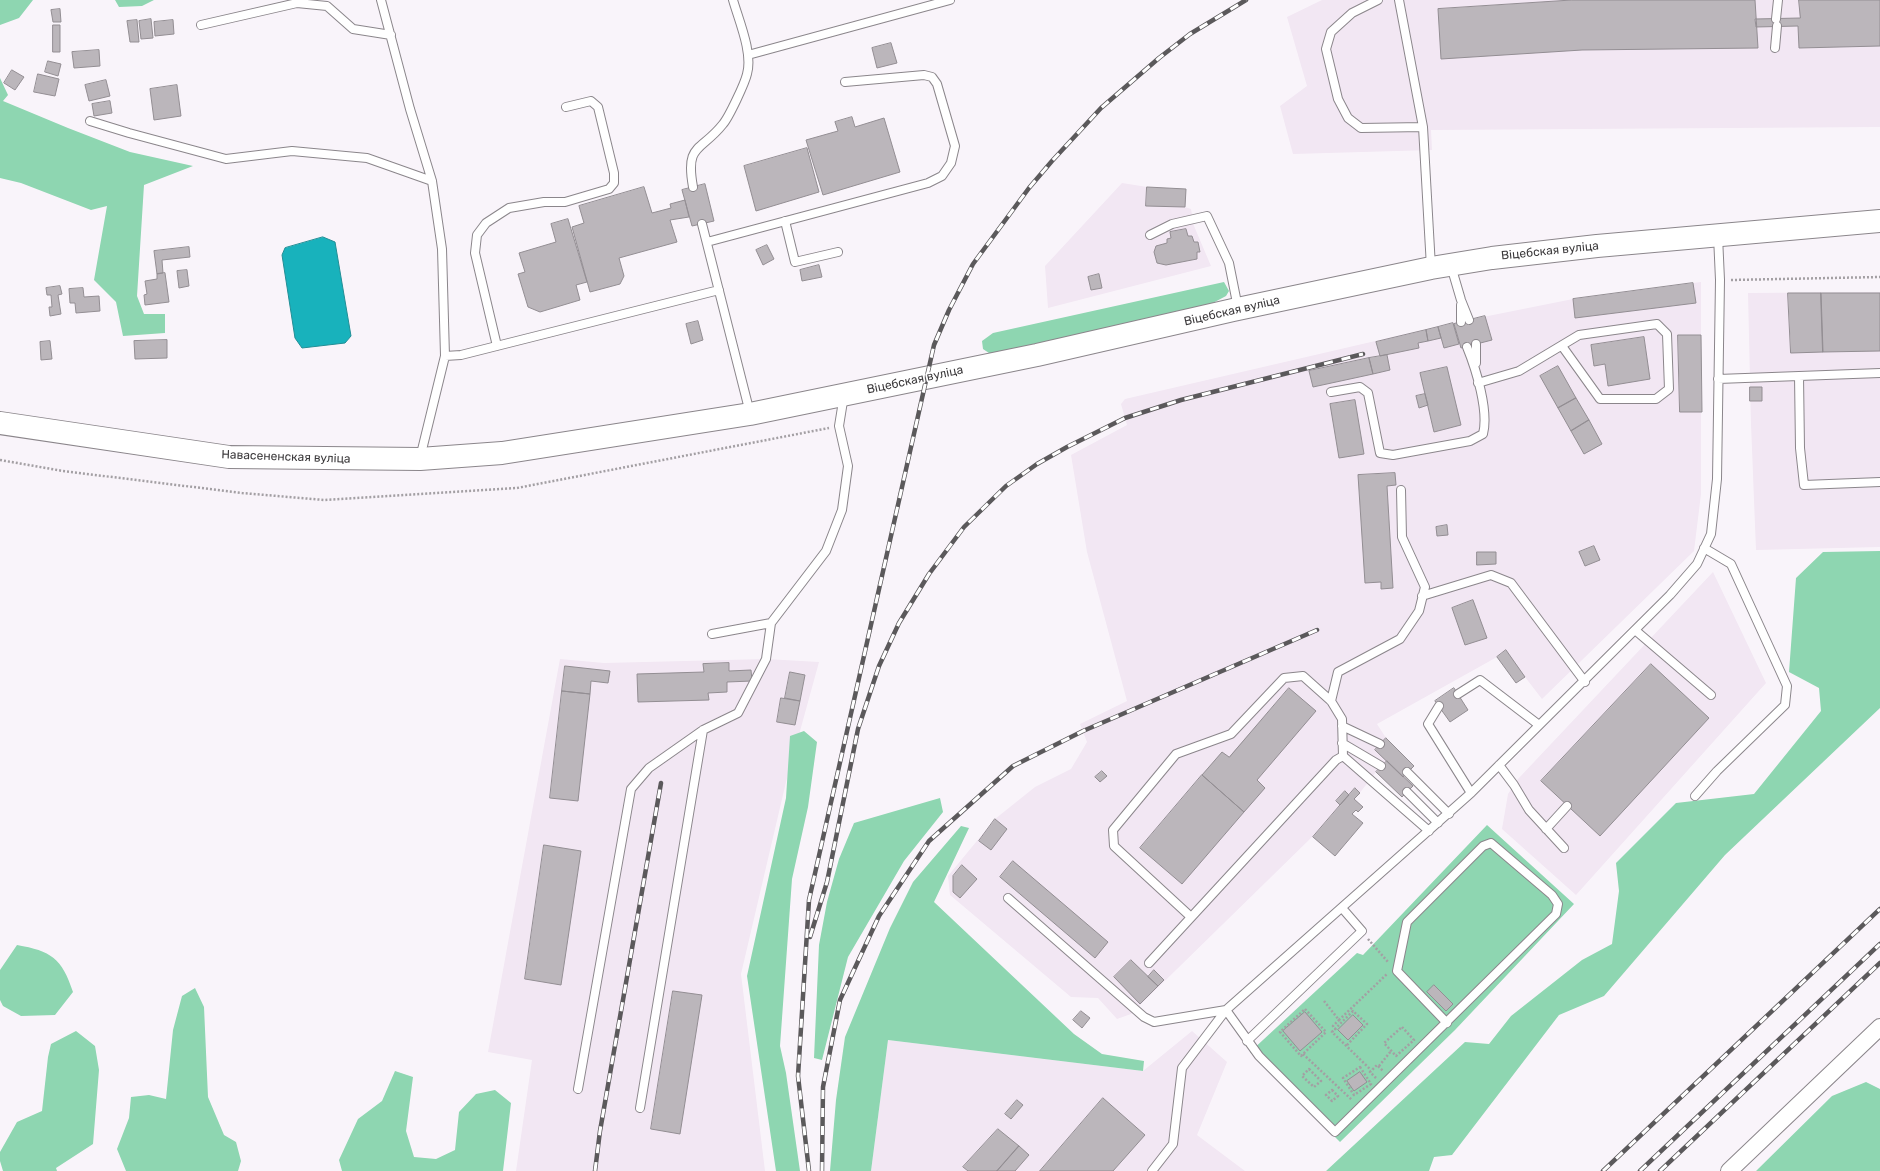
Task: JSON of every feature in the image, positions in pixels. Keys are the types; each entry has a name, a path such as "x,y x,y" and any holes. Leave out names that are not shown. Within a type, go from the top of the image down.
{"main road":[{"name":"Віцебская вуліца","path":"502,453 750,414 1037,355 1238,309 1441,266 1500,257 1880,221"},
{"name":"Навасененская вуліца","path":"0,423 229,457 420,458 502,453"}],"street":[{"path":"1729,1171 1880,1027"}],"lane":[{"path":"381,0 410,108 432,181 442,249 445,356 420,458"},
{"path":"693,187 690,169 695,151 724,123 747,74 748,56 733,0"},
{"path":"748,56 950,0"},
{"path":"1378,0 1352,14 1331,32 1326,49 1338,100 1348,118 1361,128 1423,127"},
{"path":"1399,0 1423,127 1441,266 1461,300 1465,321"},
{"path":"1775,48 1778,0"},
{"path":"201,25 297,3 327,6 353,29 391,35"},
{"path":"707,242 928,183 942,176 951,163 955,146 937,84 932,78 924,75 846,82"},
{"path":"497,346 475,253 477,236 486,223 509,208 544,202 565,202 609,189 614,183 614,173 598,107 591,100 566,107"},
{"path":"90,121 128,133 226,159 292,151 367,158 432,181"},
{"path":"1150,234 1172,224 1208,216 1229,263 1238,309"},
{"path":"785,221 795,262 838,252"},
{"path":"702,224 750,414"},
{"path":"1152,1171 1173,1144 1182,1068 1226,1010 1449,814 1584,682 1670,595 1697,564 1711,534 1717,479 1720,280 1718,236"},
{"path":"445,356 461,355 719,290"},
{"path":"1478,383 1519,371 1580,335 1657,324 1667,334 1670,390 1656,399 1600,399 1562,346"},
{"path":"1331,392 1360,387 1368,393 1380,453 1393,455 1470,441 1483,434 1486,424 1476,368 1476,344"},
{"path":"1467,347 1476,368"},
{"path":"1718,379 1880,373"},
{"path":"1799,376 1800,448 1804,485 1880,482"},
{"path":"578,1089 631,789 649,768 703,730 738,713 766,659 771,623 826,551 842,510 848,466 839,426 844,394"},
{"path":"1331,701 1338,672 1400,639 1419,610 1425,587 1402,537 1401,490"},
{"path":"1695,796 1717,771 1785,705 1787,686 1731,564 1704,548"},
{"path":"1422,596 1491,575 1511,583 1584,682"},
{"path":"712,634 771,623"},
{"path":"1635,630 1711,695"},
{"path":"1191,917 1114,846 1113,830 1176,754 1231,734 1284,678 1303,676 1331,701 1342,719 1343,756 1429,831"},
{"path":"1458,694 1480,680 1539,725"},
{"path":"1439,706 1428,724 1471,793"},
{"path":"1342,726 1380,744"},
{"path":"640,1108 703,730"},
{"path":"1342,743 1381,766"},
{"path":"1149,963 1336,760 1343,756"},
{"path":"1499,766 1514,785 1529,810 1564,848"},
{"path":"1407,772 1449,814"},
{"path":"1407,792 1438,823"},
{"path":"1546,829 1567,806"},
{"path":"1226,1010 1259,1056 1335,1132 1447,1023 1556,914 1558,904 1552,896 1491,843 1483,846 1407,922 1395,970 1447,1023"},
{"path":"1008,898 1144,1017 1154,1022 1226,1010"},
{"path":"1247,1041 1362,931 1342,908"}],"path":[{"path":"1720,280 1880,277"},
{"path":"1336,1030 1333,1026 1395,970 1362,931"},
{"path":"1324,1001 1340,1020"},
{"path":"1326,1032 1305,1009 1280,1032 1301,1056 1303,1054 1360,1107"},
{"path":"1303,1054 1326,1032 1336,1030 1353,1011 1367,1024 1346,1045"},
{"path":"1402,1027 1414,1040 1396,1056 1391,1052 1384,1043 1402,1027"},
{"path":"1332,1032 1371,1070 1370,1072 1377,1079 1385,1072 1379,1066"},
{"path":"1371,1070 1377,1065 1379,1066 1391,1052"},
{"path":"1360,1067 1371,1084 1354,1095 1352,1092 1343,1078 1360,1067"},
{"path":"1309,1069 1315,1075 1320,1081 1314,1088 1302,1076 1309,1069"},
{"path":"1315,1075 1320,1070"},
{"path":"1335,1092 1338,1096 1332,1101 1326,1095 1332,1090 1335,1092 1340,1089"},
{"path":"1348,1095 1352,1092"}],"shaded area":[{"path":"1322,0 1880,0 1880,127 1431,130 1432,150 1293,154 1280,106 1307,86 1287,17"},
{"path":"1122,183 1147,187 1186,189 1185,207 1191,209 1194,226 1211,266 1048,308 1045,266"},
{"path":"1701,282 1701,494 1694,551 1542,699 1525,677 1516,683 1497,657 1377,724 1386,738 1414,766 1403,777 1413,786 1402,797 1376,772 1355,799 1363,807 1358,812 1356,810 1352,814 1363,823 1335,856 1312,837 1131,1014 1117,1019 1098,998 1071,997 950,895 948,876 995,819 1035,787 1071,769 1087,742 1080,724 1127,701 1087,552 1071,455 1127,425 1121,404 1125,399 1453,323 1573,299"},
{"path":"1880,292 1880,547 1756,550 1748,293"},
{"path":"1713,572 1766,683 1576,895 1502,829 1508,794 1518,779"},
{"path":"560,659 604,663 766,659 819,662 786,782 741,974 765,1171 516,1171 532,1060 488,1052"},
{"path":"1192,1031 1227,1062 1197,1135 1245,1171 871,1171 888,1040 1143,1071"}],"green space":[{"path":"0,0 33,0 19,18 0,25"},
{"path":"115,0 154,0 142,6 119,7"},
{"path":"0,78 8,95 3,101 130,152 193,166 144,185 137,296 144,314 165,314 165,333 123,336 116,302 94,280 107,206 91,210 21,183 0,178"},
{"path":"1224,282 1229,291 1226,296 1209,305 992,355 983,349 982,341 993,333"},
{"path":"1880,551 1880,708 1725,855 1604,996 1559,1015 1452,1155 1434,1157 1429,1171 1326,1171 1465,1042 1489,1044 1511,1016 1582,960 1612,944 1619,891 1616,863 1676,803 1754,794 1821,711 1819,688 1789,672 1796,578 1823,552"},
{"path":"804,731 817,742 808,807 792,879 780,1046 786,1073 800,1171 776,1171 747,976 786,798 790,736"},
{"path":"940,798 943,812 904,861 848,957 822,1060 814,1058 819,945 827,902 839,859 854,823"},
{"path":"1487,825 1574,904 1455,1030 1340,1142 1250,1052 1357,953 1363,955"},
{"path":"961,826 969,828 934,902 1074,1034 1102,1054 1144,1061 1143,1071 888,1040 871,1171 830,1171 836,1100 845,1037 890,928 913,882"},
{"path":"17,945 39,950 54,958 69,980 73,992 55,1015 21,1016 3,1006 0,1000 0,970"},
{"path":"195,988 204,1007 208,1097 224,1135 236,1142 241,1161 238,1171 126,1171 117,1149 129,1118 131,1097 149,1095 166,1099 173,1030 182,996"},
{"path":"76,1031 95,1046 99,1070 93,1144 56,1168 57,1171 3,1171 0,1161 0,1152 17,1122 42,1111 48,1057 51,1044"},
{"path":"395,1071 413,1077 406,1131 414,1157 436,1159 455,1150 459,1112 476,1094 495,1090 511,1103 503,1171 342,1171 339,1160 358,1119 382,1101"},
{"path":"1866,1082 1880,1089 1880,1171 1756,1171 1832,1096"}],"water":[{"path":"323,237 335,242 351,336 345,343 302,348 295,338 282,255 285,248"}],"building":[{"path":"1572,0 1755,0 1758,48 1582,50 1441,59 1438,9"},
{"path":"1799,0 1880,0 1880,46 1799,48 1798,26 1756,27 1755,19 1800,18"},
{"path":"60,9 61,22 53,22 51,10"},
{"path":"151,19 153,38 141,39 139,21"},
{"path":"137,20 139,42 130,42 127,21"},
{"path":"173,20 174,34 155,36 154,22"},
{"path":"53,25 60,25 60,52 53,52"},
{"path":"891,43 897,63 877,68 872,48"},
{"path":"99,50 100,66 74,68 72,52"},
{"path":"48,61 61,64 58,76 45,72"},
{"path":"12,70 24,77 15,90 4,83"},
{"path":"38,74 59,79 55,96 34,92"},
{"path":"106,80 110,96 89,101 85,85"},
{"path":"177,85 181,116 154,120 150,89"},
{"path":"110,101 112,113 94,116 92,104"},
{"path":"852,117 855,127 884,118 900,172 823,195 806,140 838,131 835,122"},
{"path":"807,148 819,192 756,211 744,166"},
{"path":"705,184 714,221 692,226 682,190"},
{"path":"644,187 652,213 671,208 670,204 685,200 689,217 670,220 677,242 619,258 624,276 620,284 590,292 572,227 584,223 579,206"},
{"path":"1147,187 1186,189 1185,207 1146,206"},
{"path":"568,219 587,282 576,285 580,300 540,312 528,307 518,274 525,272 519,253 556,242 551,224"},
{"path":"1186,229 1188,236 1192,236 1194,242 1198,242 1200,252 1197,252 1197,259 1166,265 1157,263 1154,252 1156,246 1167,243 1167,239 1171,238 1170,232"},
{"path":"767,245 774,259 763,265 756,250"},
{"path":"189,247 190,257 162,260 163,273 157,274 154,251"},
{"path":"819,265 822,277 802,281 800,270"},
{"path":"187,270 189,286 179,288 177,271"},
{"path":"165,273 169,302 145,305 144,295 147,294 145,281 157,279 157,274"},
{"path":"1099,274 1102,288 1091,290 1088,277"},
{"path":"1693,283 1696,303 1575,318 1573,299"},
{"path":"60,286 62,294 58,295 61,314 50,316 49,307 52,307 51,295 47,295 46,288"},
{"path":"83,288 84,297 99,296 100,311 76,313 75,303 70,303 69,289"},
{"path":"1788,293 1821,293 1823,352 1791,353"},
{"path":"1821,293 1880,293 1880,351 1823,352"},
{"path":"1485,316 1492,340 1461,348 1454,324"},
{"path":"698,321 703,340 691,344 686,324"},
{"path":"1453,323 1459,344 1444,348 1438,327"},
{"path":"1438,327 1441,338 1428,341 1426,330"},
{"path":"1426,330 1428,341 1418,343 1419,348 1380,356 1376,342"},
{"path":"1678,335 1701,335 1702,412 1680,412"},
{"path":"1644,337 1650,379 1608,386 1605,364 1594,366 1591,345"},
{"path":"167,340 167,358 135,359 134,341"},
{"path":"50,341 52,359 41,360 40,342"},
{"path":"1387,355 1390,370 1373,374 1369,358"},
{"path":"1369,358 1373,374 1313,387 1309,371"},
{"path":"1558,366 1576,398 1558,408 1540,376"},
{"path":"1447,367 1461,425 1434,432 1420,373"},
{"path":"1750,387 1762,387 1762,401 1750,401"},
{"path":"1425,394 1428,405 1419,408 1416,396"},
{"path":"1576,398 1589,420 1571,431 1558,408"},
{"path":"1355,400 1364,454 1339,458 1330,404"},
{"path":"1589,420 1602,444 1584,454 1571,431"},
{"path":"1395,473 1396,485 1387,486 1393,588 1381,589 1381,582 1365,583 1358,475"},
{"path":"1447,525 1448,535 1437,536 1436,527"},
{"path":"1594,546 1600,560 1585,566 1579,552"},
{"path":"1477,552 1496,552 1496,564 1477,565"},
{"path":"1473,600 1487,638 1465,645 1452,608"},
{"path":"1506,650 1525,677 1516,683 1497,657"},
{"path":"729,663 729,671 751,670 752,681 727,682 727,692 708,693 709,700 638,702 637,674 704,672 703,664"},
{"path":"1651,664 1709,718 1600,836 1541,781"},
{"path":"565,666 610,671 608,683 591,681 590,694 562,691"},
{"path":"790,672 805,675 800,701 785,698"},
{"path":"1289,688 1316,711 1257,780 1265,788 1244,812 1202,775 1222,752 1229,757"},
{"path":"1454,688 1468,710 1450,722 1435,701"},
{"path":"562,691 590,694 578,801 550,798"},
{"path":"781,698 800,701 795,725 777,722"},
{"path":"1386,738 1414,766 1403,777 1375,750"},
{"path":"1387,761 1413,786 1402,797 1376,772"},
{"path":"1102,771 1107,776 1100,782 1095,777"},
{"path":"1202,775 1244,812 1182,884 1140,848"},
{"path":"1355,788 1360,793 1354,799 1363,807 1358,812 1356,810 1352,814 1363,823 1335,856 1313,837"},
{"path":"1345,791 1349,795 1340,805 1336,801"},
{"path":"995,819 1007,829 991,850 979,841"},
{"path":"544,845 581,851 561,985 525,979"},
{"path":"1013,861 1108,942 1095,958 1000,877"},
{"path":"962,865 977,879 960,898 953,892 953,876"},
{"path":"1131,960 1158,986 1140,1004 1114,977"},
{"path":"1154,970 1164,980 1158,986 1148,977"},
{"path":"1434,985 1453,1004 1446,1011 1427,992"},
{"path":"673,991 702,995 680,1134 651,1129"},
{"path":"1081,1011 1090,1018 1082,1028 1073,1020"},
{"path":"1305,1012 1322,1032 1300,1051 1283,1031"},
{"path":"1353,1015 1363,1025 1348,1040 1338,1030"},
{"path":"1360,1072 1367,1082 1354,1091 1347,1081"},
{"path":"1103,1098 1145,1135 1113,1171 1040,1171"},
{"path":"1017,1100 1023,1105 1011,1119 1005,1114"},
{"path":"998,1129 1019,1146 997,1171 968,1171 963,1167"},
{"path":"1019,1146 1029,1155 1015,1171 997,1171"}],"railway":[{"path":"809,1171 798,1076 809,900 934,345 949,310 973,264 1029,188 1052,161 1101,108 1159,58 1190,34 1246,0"},
{"path":"810,937 827,882 858,729 879,666 899,623 929,574 964,527 1006,486 1037,464 1125,418 1181,400 1363,354"},
{"path":"822,1171 823,1087 840,1000 879,916 929,841 1013,766 1083,731 1317,630"},
{"path":"595,1171 600,1131 661,783"},
{"path":"1603,1171 1880,909"},
{"path":"1640,1171 1880,944"},
{"path":"1660,1171 1880,963"}]}
